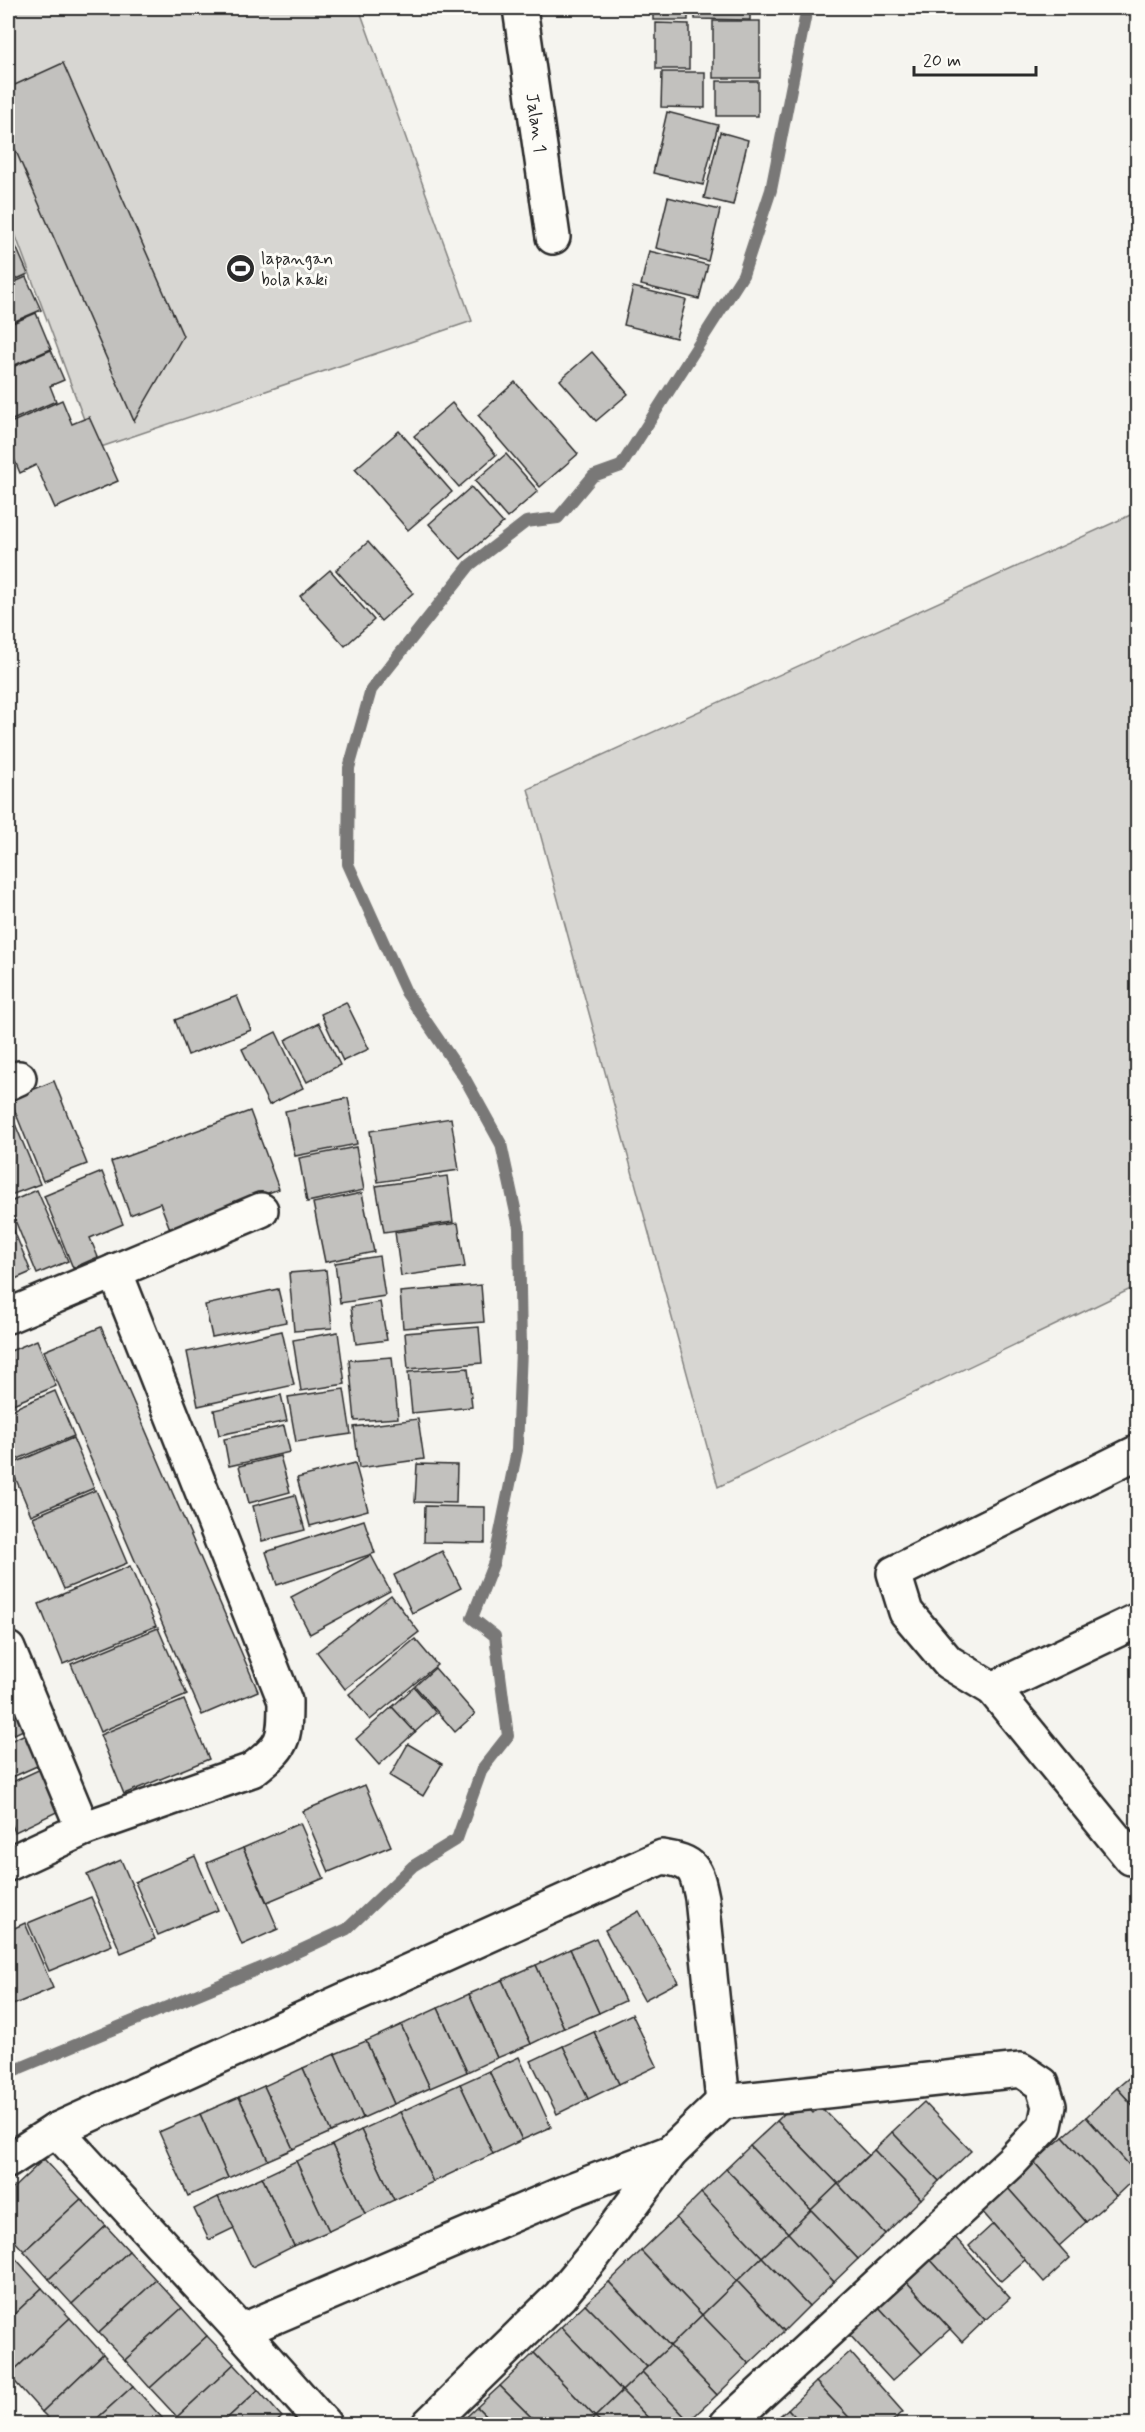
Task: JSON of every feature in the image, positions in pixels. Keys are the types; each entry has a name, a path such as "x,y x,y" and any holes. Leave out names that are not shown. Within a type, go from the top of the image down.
{"street":[{"name":"Jalan 1","path":"520,8 553,237"},
{"path":"8,1316 261,1210"},
{"path":"8,1864 83,1829 252,1770 275,1752 285,1731 285,1701 115,1271"},
{"path":"1137,1452 894,1573 906,1612 948,1662 993,1689 1131,1858 1137,1858"},
{"path":"993,1689 1137,1620"},
{"path":"8,1649 83,1829"},
{"path":"8,2162 56,2130 662,1857 681,1860 697,1873 702,1898 723,2102"},
{"path":"429,2424 560,2296 595,2254 671,2152 723,2102 1022,2070 1042,2084 1049,2106 1045,2126 1011,2162 727,2424"},
{"path":"56,2130 324,2424"},
{"path":"241,2331 571,2190 671,2152"}],"shaded area":[{"name":"lapangan bola kaki","path":"8,8 359,8 472,321 95,449 8,215"},
{"path":"1137,512 1137,1286 718,1487 528,789"}],"building":[{"path":"653,8 688,8 688,20 653,20"},
{"path":"695,8 750,8 750,20 695,19"},
{"path":"713,21 760,21 760,78 713,78"},
{"path":"656,23 689,24 689,69 656,69"},
{"path":"63,63 183,336 134,421 8,133 8,88"},
{"path":"662,72 705,72 705,108 661,107"},
{"path":"717,81 758,81 758,116 717,116"},
{"path":"667,112 718,125 703,185 653,173"},
{"path":"720,132 748,140 733,205 704,198"},
{"path":"668,197 720,210 708,261 656,248"},
{"path":"11,235 28,274 8,283 8,237"},
{"path":"649,251 708,265 699,299 641,285"},
{"path":"26,277 41,310 8,324 8,285"},
{"path":"633,287 686,300 676,338 624,325"},
{"path":"36,313 51,349 8,368 8,325"},
{"path":"51,350 64,380 50,386 56,401 10,421 8,416 8,369"},
{"path":"592,352 628,394 596,421 560,380"},
{"path":"515,382 578,454 540,487 478,415"},
{"path":"62,400 72,424 89,417 118,481 55,508 36,465 20,473 8,444 8,424"},
{"path":"452,403 496,455 459,487 414,436"},
{"path":"399,431 452,492 408,530 355,469"},
{"path":"506,454 538,491 507,518 475,481"},
{"path":"471,487 503,523 461,559 429,524"},
{"path":"368,542 413,593 381,621 336,570"},
{"path":"330,570 374,620 345,646 300,596"},
{"path":"237,996 251,1030 188,1055 175,1020"},
{"path":"346,1002 369,1049 343,1061 321,1014"},
{"path":"319,1023 340,1065 307,1082 285,1040"},
{"path":"276,1032 303,1088 269,1105 242,1049"},
{"path":"54,1081 87,1164 43,1181 10,1099"},
{"path":"348,1098 357,1144 295,1156 285,1111"},
{"path":"250,1111 279,1189 170,1229 160,1203 130,1215 111,1162"},
{"path":"451,1118 459,1170 378,1182 370,1131"},
{"path":"13,1119 40,1184 8,1196 8,1121"},
{"path":"356,1147 364,1190 307,1202 299,1158"},
{"path":"102,1172 123,1224 90,1238 98,1257 73,1268 44,1196"},
{"path":"447,1176 453,1222 384,1232 376,1186"},
{"path":"37,1190 68,1261 37,1274 8,1203"},
{"path":"362,1193 374,1252 325,1262 313,1203"},
{"path":"8,1216 31,1272 8,1282"},
{"path":"458,1223 465,1267 401,1276 395,1232"},
{"path":"379,1256 385,1296 340,1303 335,1263"},
{"path":"326,1270 332,1328 294,1331 289,1273"},
{"path":"481,1285 484,1322 403,1328 400,1292"},
{"path":"278,1289 286,1322 212,1337 205,1305"},
{"path":"380,1302 387,1340 356,1344 351,1307"},
{"path":"101,1327 258,1691 202,1715 44,1351"},
{"path":"479,1327 482,1363 408,1369 405,1333"},
{"path":"282,1331 294,1385 198,1406 187,1352"},
{"path":"338,1332 345,1384 301,1391 293,1340"},
{"path":"37,1340 56,1386 8,1406 8,1352"},
{"path":"392,1357 398,1418 355,1421 349,1360"},
{"path":"468,1368 472,1407 412,1413 408,1372"},
{"path":"344,1389 351,1434 296,1442 288,1397"},
{"path":"55,1391 74,1436 8,1463 8,1411"},
{"path":"281,1395 287,1421 219,1435 214,1410"},
{"path":"418,1419 424,1459 359,1468 354,1427"},
{"path":"284,1426 290,1452 229,1466 224,1439"},
{"path":"73,1438 94,1488 31,1515 10,1465"},
{"path":"280,1456 290,1492 249,1503 239,1466"},
{"path":"355,1463 368,1510 310,1526 297,1478"},
{"path":"417,1464 457,1465 456,1503 415,1502"},
{"path":"96,1490 127,1563 64,1589 33,1517"},
{"path":"295,1495 305,1530 262,1541 253,1506"},
{"path":"425,1506 485,1507 485,1543 424,1542"},
{"path":"364,1520 375,1553 277,1585 266,1552"},
{"path":"442,1551 461,1588 412,1613 394,1575"},
{"path":"371,1555 390,1591 310,1634 291,1597"},
{"path":"130,1566 156,1626 63,1664 39,1604"},
{"path":"391,1595 419,1632 345,1689 317,1652"},
{"path":"158,1628 187,1695 100,1732 71,1664"},
{"path":"415,1639 437,1665 370,1720 349,1694"},
{"path":"435,1668 475,1714 455,1732 415,1686"},
{"path":"414,1687 436,1713 415,1732 392,1707"},
{"path":"20,1694 34,1725 8,1737 8,1699"},
{"path":"184,1700 209,1759 124,1794 100,1735"},
{"path":"392,1707 415,1732 379,1765 356,1739"},
{"path":"34,1730 48,1761 8,1779 8,1742"},
{"path":"408,1744 442,1764 423,1796 390,1776"},
{"path":"45,1767 65,1808 15,1832 8,1816 8,1784"},
{"path":"365,1785 391,1846 329,1872 303,1811"},
{"path":"300,1823 324,1878 267,1902 243,1848"},
{"path":"243,1848 278,1929 242,1945 207,1863"},
{"path":"195,1856 218,1910 158,1935 135,1882"},
{"path":"121,1860 155,1939 121,1953 87,1875"},
{"path":"91,1897 112,1945 49,1971 28,1923"},
{"path":"639,1911 678,1982 644,2000 605,1930"},
{"path":"25,1923 53,1988 8,2007 8,1931"},
{"path":"596,1938 625,2001 599,2013 570,1949"},
{"path":"570,1949 599,2013 564,2028 536,1965"},
{"path":"536,1965 564,2028 531,2044 502,1980"},
{"path":"502,1980 531,2044 497,2058 469,1994"},
{"path":"469,1994 497,2058 467,2072 438,2008"},
{"path":"438,2008 467,2072 430,2088 401,2025"},
{"path":"632,2014 657,2066 619,2084 594,2032"},
{"path":"401,2025 430,2088 394,2104 366,2041"},
{"path":"594,2032 619,2084 588,2099 563,2046"},
{"path":"366,2041 394,2104 363,2118 335,2054"},
{"path":"563,2046 588,2099 557,2114 531,2061"},
{"path":"335,2054 363,2118 331,2132 303,2068"},
{"path":"519,2057 551,2127 522,2140 489,2071"},
{"path":"303,2068 331,2132 293,2149 264,2086"},
{"path":"1138,2070 1138,2111 1117,2088"},
{"path":"489,2071 522,2140 493,2154 460,2084"},
{"path":"460,2084 493,2154 433,2182 400,2112"},
{"path":"264,2086 293,2149 268,2160 239,2097"},
{"path":"1117,2088 1138,2111 1138,2175 1086,2117"},
{"path":"239,2097 268,2160 228,2178 200,2114"},
{"path":"799,2099 813,2113 820,2106 868,2155 838,2184 777,2121"},
{"path":"924,2102 971,2151 939,2181 892,2132"},
{"path":"400,2112 433,2182 394,2200 361,2130"},
{"path":"200,2114 228,2178 188,2196 159,2132"},
{"path":"1086,2117 1138,2175 1116,2196 1063,2137"},
{"path":"777,2121 838,2184 811,2210 750,2146"},
{"path":"361,2130 394,2200 365,2214 332,2145"},
{"path":"892,2132 939,2181 921,2199 874,2150"},
{"path":"1063,2137 1116,2196 1086,2222 1034,2162"},
{"path":"332,2145 365,2214 329,2231 296,2161"},
{"path":"750,2146 811,2210 788,2233 726,2169"},
{"path":"874,2150 921,2199 885,2234 838,2184"},
{"path":"44,2159 81,2199 24,2251 8,2234 8,2193"},
{"path":"296,2161 329,2231 294,2246 262,2177"},
{"path":"1034,2162 1086,2222 1059,2246 1006,2186"},
{"path":"726,2169 788,2233 762,2257 701,2193"},
{"path":"262,2177 294,2246 252,2267 218,2197"},
{"path":"838,2184 885,2234 858,2259 811,2210"},
{"path":"1006,2186 1070,2258 1044,2282 980,2209"},
{"path":"701,2193 762,2257 737,2281 676,2218"},
{"path":"218,2197 234,2228 209,2240 194,2209"},
{"path":"81,2199 106,2226 49,2279 24,2251"},
{"path":"811,2210 858,2259 834,2282 788,2233"},
{"path":"676,2218 737,2281 702,2315 641,2251"},
{"path":"993,2224 1025,2260 1001,2281 969,2246"},
{"path":"106,2226 129,2251 72,2304 49,2279"},
{"path":"788,2233 834,2282 809,2306 762,2257"},
{"path":"953,2235 1010,2298 985,2320 928,2257"},
{"path":"8,2250 42,2288 8,2320"},
{"path":"129,2251 156,2280 99,2333 72,2304"},
{"path":"641,2251 702,2315 670,2346 609,2282"},
{"path":"762,2257 809,2306 784,2331 737,2281"},
{"path":"928,2257 985,2320 962,2342 904,2279"},
{"path":"904,2279 950,2329 922,2354 876,2304"},
{"path":"156,2280 182,2308 125,2360 99,2333"},
{"path":"737,2281 784,2331 749,2364 702,2315"},
{"path":"609,2282 670,2346 647,2367 585,2304"},
{"path":"42,2288 70,2318 9,2375 8,2320"},
{"path":"585,2304 647,2367 622,2391 561,2327"},
{"path":"876,2304 922,2354 892,2381 847,2332"},
{"path":"182,2308 207,2336 150,2388 125,2360"},
{"path":"702,2315 749,2364 717,2395 670,2346"},
{"path":"70,2318 103,2354 42,2412 9,2375"},
{"path":"561,2327 622,2391 595,2417 534,2353"},
{"path":"207,2336 234,2364 177,2417 150,2388"},
{"path":"670,2346 717,2395 689,2421 642,2372"},
{"path":"850,2352 903,2412 889,2424 855,2424 816,2382"},
{"path":"534,2353 595,2417 588,2424 538,2424 500,2386"},
{"path":"103,2354 133,2386 91,2424 54,2424 42,2412"},
{"path":"234,2364 258,2390 221,2424 184,2424 177,2417"},
{"path":"642,2372 689,2421 686,2424 654,2424 622,2391"},
{"path":"816,2382 855,2424 802,2424 788,2409"},
{"path":"133,2386 164,2420 160,2424 91,2424"},
{"path":"500,2386 538,2424 494,2424 477,2407"},
{"path":"258,2390 282,2417 274,2424 221,2424"},
{"path":"622,2391 654,2424 603,2424 595,2417"},
{"path":"477,2407 494,2424 459,2424"},
{"path":"788,2409 802,2424 770,2424"},
{"path":"595,2417 603,2424 588,2424"}],"waterway":[{"path":"8,2073 275,1962 347,1929 413,1866 457,1839 482,1769 508,1736 495,1636 472,1618 494,1562 517,1450 521,1349 519,1227 501,1144 464,1077 406,992 348,864 349,768 371,690 470,565 526,522 558,518 593,476 621,466 743,275 771,190 807,8"}],"place":[{"name":"lapangan bola kaki","path":"240,268"}]}
